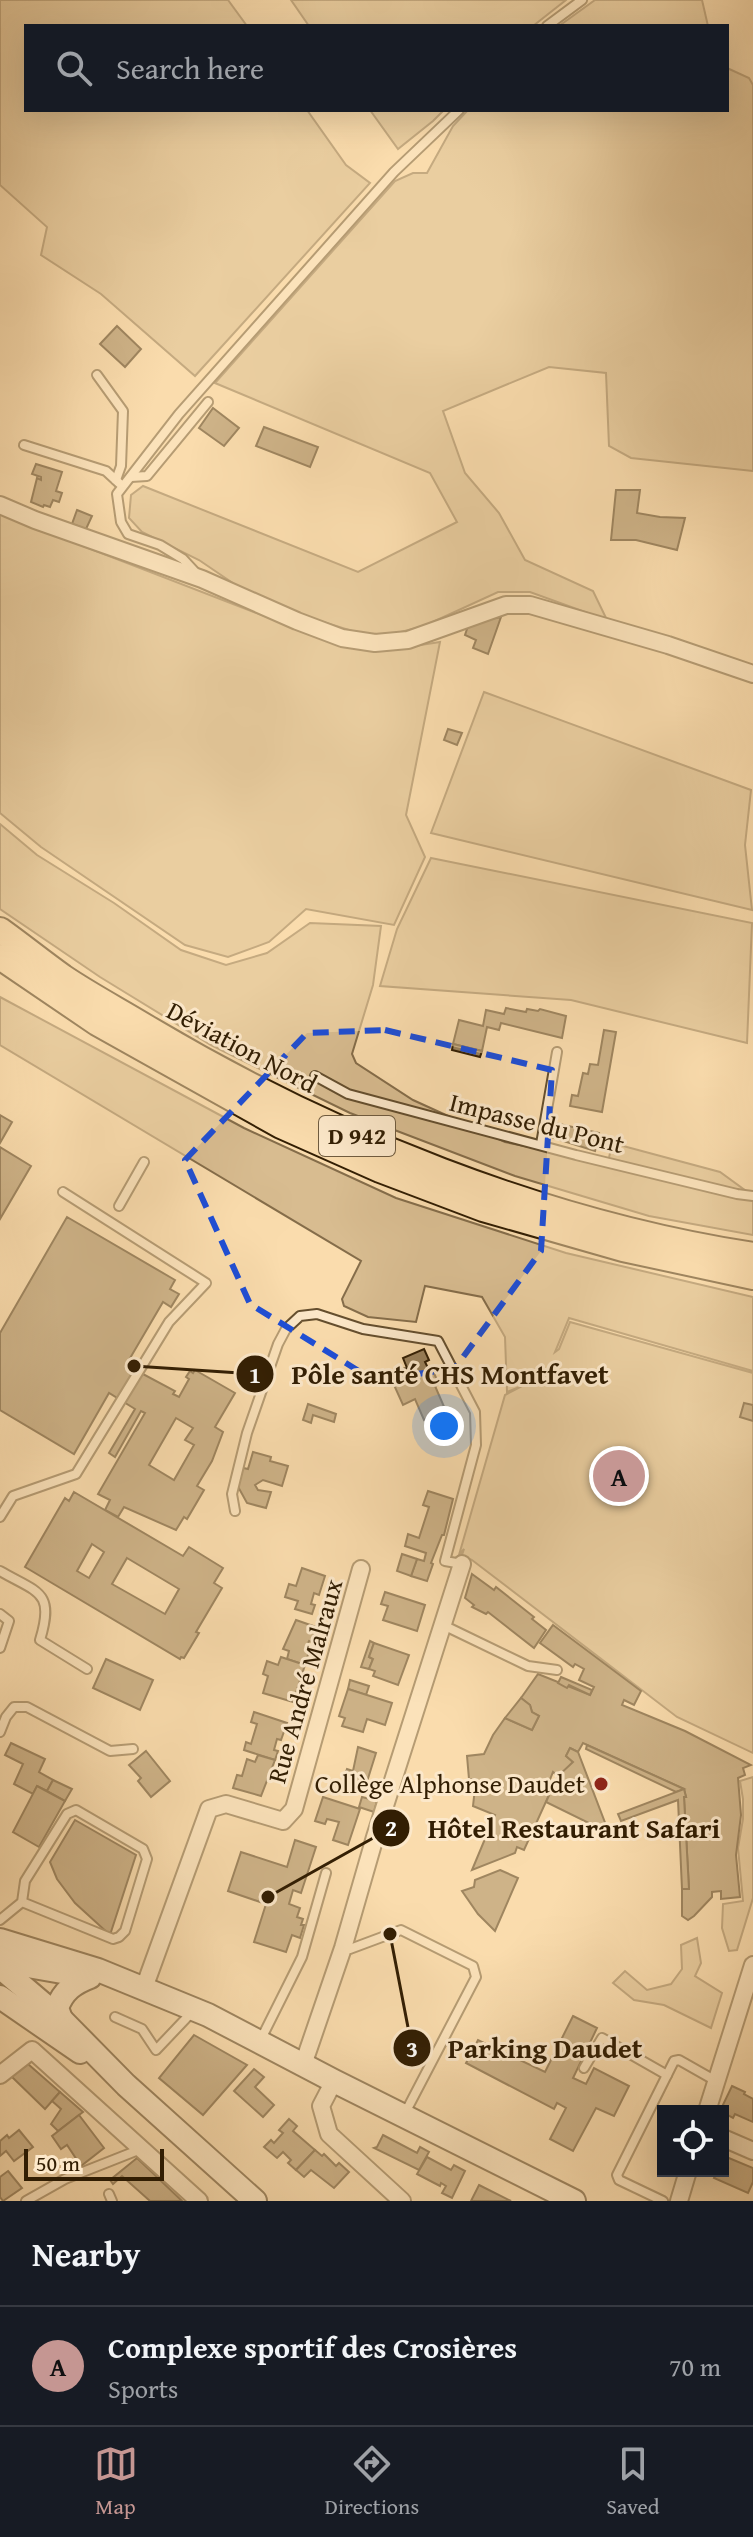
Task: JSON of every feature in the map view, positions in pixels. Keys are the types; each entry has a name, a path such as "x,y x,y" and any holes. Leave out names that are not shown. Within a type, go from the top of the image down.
{"main road":[{"name":"Déviation Nord","path":"0,930 65,978 171,1042 331,1126 455,1175 559,1210 649,1234 753,1255"},
{"name":"Déviation Nord","path":"0,957 97,1023 267,1119 380,1170 483,1209 637,1253 753,1277"},
{"path":"0,1940 98,1970 195,2009 574,2201"},
{"path":"0,1961 144,1988"},
{"path":"0,1967 61,2019 126,2085 249,2199"},
{"path":"61,2019 57,2008 67,1989 90,1977"},
{"path":"0,1997 126,2085"}],"street":[{"path":"0,505 202,579 342,638 375,643 408,640 506,605 530,605 668,645 753,674"},
{"path":"303,2065 343,1948 462,1564"},
{"name":"Rue André Malraux","path":"144,1988 209,1809 226,1804 283,1821 294,1809 361,1569"},
{"path":"709,2105 746,2012 753,1965"},
{"path":"0,2075 32,2050 199,2201"},
{"path":"334,2081 321,2106 329,2134 402,2201"},
{"path":"729,2141 753,2151"},
{"path":"679,2201 686,2177"}],"lane":[{"path":"550,24 582,0"},
{"path":"120,484 131,477 179,414 394,172 457,112"},
{"path":"97,375 123,411 117,494 121,522 128,534 160,545 183,559 202,579"},
{"path":"131,477 147,476 208,402"},
{"path":"24,445 106,471 120,484"},
{"path":"541,1144 557,1052"},
{"name":"Impasse du Pont","path":"315,1076 348,1094 576,1155 753,1196"},
{"path":"119,1206 144,1162"},
{"path":"0,1517 13,1496 76,1474 169,1322 206,1283 63,1192"},
{"path":"235,1511 232,1494 247,1433 278,1344 286,1329 300,1316 317,1314 363,1329 438,1341 475,1412 476,1445 445,1561 462,1564"},
{"path":"0,1571 41,1594 47,1603 47,1619 40,1640 87,1669"},
{"path":"0,1614 9,1621 0,1648"},
{"path":"442,1625 528,1666 557,1670"},
{"path":"0,1732 14,1707 27,1707 110,1751 133,1749"},
{"path":"0,1920 22,1902 25,1881 67,1814 76,1810 143,1849 147,1859 125,1931 119,1937 113,1939 22,1902"},
{"path":"260,2042 302,1957 326,1873"},
{"path":"343,1948 350,1949 401,1930 473,1966 476,1977 404,2115"},
{"path":"115,2017 142,2029 156,2050 195,2009"},
{"path":"584,2068 602,2038 667,2075"},
{"path":"663,2201 619,2180 617,2175 674,2061 679,2060 717,2082"},
{"path":"26,2201 65,2179 142,2149"}],"highlighted area":[{"path":"385,1030 552,1070 541,1251 455,1368 375,1381 250,1304 185,1160 307,1033"}],"shaded area":[{"path":"0,0 228,0 246,24 24,24 24,112 308,112 346,165 370,183 195,376 101,294 41,255 47,227 0,185"},
{"path":"291,0 566,0 536,24 308,24"},
{"path":"595,0 702,0 708,24 562,24"},
{"path":"729,69 749,78 753,85 753,471 631,458 609,446 606,373 549,367 443,411 465,473 499,513 525,560 593,591 607,620 530,592 498,592 424,626 393,634 368,636 252,596 199,560 142,532 129,518 131,495 143,486 358,572 457,522 430,473 215,383 395,181 413,173 427,173 453,126 466,112 729,112"},
{"path":"371,112 442,112 433,121 398,149"},
{"path":"0,514 342,646 382,651 440,642 406,815 425,857 394,925 306,909 269,942 228,957 185,945 41,847 0,813"},
{"path":"484,692 751,790 745,845 752,910 431,833"},
{"path":"0,824 37,855 181,950 226,965 267,953 310,923 381,926 373,985 352,1054 356,1063 413,1100 505,1142 608,1163 612,1143 720,1172 753,1196 753,1235 649,1216 515,1176 350,1113 211,1045 100,977 0,909"},
{"path":"431,858 752,923 747,1043 571,1000 380,986 397,929"},
{"path":"0,997 244,1128 396,1198 566,1253 753,1297 753,1371 569,1318 555,1352 570,1322 753,1373 753,1753 677,1717 462,1555 464,1549 459,1555 505,1395 522,1386 507,1392 505,1337 482,1297 425,1286 416,1322 368,1317 344,1306 342,1299 361,1261 0,1045"},
{"path":"753,1777 753,1898 737,1950 729,1951 722,1928 723,1904 743,1901 738,1848 743,1819 740,1781"},
{"path":"697,1938 701,1963 695,1976 722,1993 711,2028 664,2005 634,2000 613,1983 625,1971 647,1990 671,1984 682,1969 681,1945"}],"building":[{"path":"117,326 141,349 125,367 100,344"},
{"path":"213,408 239,428 224,446 199,428"},
{"path":"264,427 318,447 310,467 256,446"},
{"path":"36,464 62,472 56,491 62,493 59,502 53,500 50,507 31,502 37,478 41,480 41,477 32,474"},
{"path":"616,490 640,490 637,513 685,518 677,550 636,540 611,540"},
{"path":"77,510 92,516 86,529 72,524"},
{"path":"501,617 488,654 473,648 476,640 465,635 469,623"},
{"path":"448,729 462,733 457,745 444,740"},
{"path":"506,1008 526,1012 527,1009 540,1009 566,1016 562,1038 501,1023 499,1030 487,1027 482,1051 453,1044 459,1020 483,1026 486,1010 504,1014"},
{"path":"604,1030 616,1032 602,1112 570,1106 572,1095 578,1096 583,1073 588,1074 590,1064 598,1065"},
{"path":"453,1044 482,1051 480,1057 452,1050"},
{"path":"0,1115 12,1122 0,1143"},
{"path":"555,1123 599,1133 595,1151 551,1137"},
{"path":"0,1147 31,1166 0,1219"},
{"path":"67,1217 175,1280 170,1289 179,1294 171,1307 163,1302 126,1365 175,1391 173,1394 179,1397 189,1379 186,1377 195,1370 235,1393 215,1427 223,1432 212,1461 197,1486 204,1490 187,1519 184,1517 176,1530 124,1507 118,1517 105,1510 110,1500 98,1494 145,1413 141,1411 115,1457 109,1453 135,1409 109,1393 74,1454 0,1410 0,1333","holes":["176,1418 193,1428 185,1440 194,1445 174,1480 149,1465"]},
{"path":"424,1349 429,1360 425,1362 439,1384 435,1386 458,1428 436,1438 415,1399 403,1405 394,1385 407,1379 403,1358"},
{"path":"744,1403 753,1405 753,1421 740,1417"},
{"path":"308,1404 336,1414 334,1422 313,1415 311,1423 303,1420"},
{"path":"253,1452 288,1466 282,1486 263,1480 255,1485 258,1490 271,1492 266,1508 247,1503 236,1483 239,1467 248,1469"},
{"path":"428,1491 453,1499 427,1581 411,1576 417,1559 424,1561 426,1553 405,1546 408,1534 419,1538 429,1507 423,1505"},
{"path":"74,1492 183,1556 189,1547 223,1568 214,1583 222,1588 184,1658 180,1659 25,1567 65,1498 69,1501","holes":["92,1544 104,1552 89,1578 77,1571","127,1558 179,1589 165,1614 112,1584"]},
{"path":"402,1554 417,1559 411,1576 397,1571"},
{"path":"302,1568 325,1576 319,1595 314,1593 312,1614 295,1609 298,1601 285,1597 289,1584 296,1586"},
{"path":"472,1574 494,1590 496,1587 546,1630 534,1648 488,1612 486,1614 472,1607 474,1605 465,1598"},
{"path":"385,1592 425,1605 417,1631 383,1620 388,1606 381,1604"},
{"path":"296,1620 316,1627 312,1642 309,1641 306,1647 310,1648 305,1665 287,1659 289,1651 283,1649"},
{"path":"553,1625 641,1691 634,1705 624,1700 622,1705 685,1731 751,1765 743,1768 745,1775 738,1778 741,1815 736,1855 740,1897 721,1899 721,1891 712,1892 712,1897 694,1916 688,1920 682,1916 682,1889 689,1889 684,1789 583,1743 578,1752 570,1748 566,1756 573,1762 559,1777 553,1772 549,1782 554,1784 524,1850 517,1847 515,1853 472,1870 495,1815 473,1806 476,1779 469,1779 467,1756 484,1754 505,1718 532,1730 539,1716 521,1698 538,1674 590,1695 594,1687 579,1680 584,1669 575,1664 573,1667 540,1643"},
{"path":"370,1641 374,1643 369,1669 361,1667"},
{"path":"374,1643 409,1655 398,1685 373,1676 375,1671 369,1669"},
{"path":"281,1657 305,1665 293,1702 263,1693 268,1676 263,1674 267,1661 278,1665"},
{"path":"106,1659 153,1680 140,1710 93,1688"},
{"path":"561,1677 592,1690 590,1695 558,1683"},
{"path":"350,1680 369,1686 366,1695 348,1689"},
{"path":"348,1689 392,1703 385,1725 367,1719 363,1732 342,1726 345,1718 339,1716"},
{"path":"521,1698 539,1716 532,1730 505,1718"},
{"path":"254,1712 287,1723 281,1740 277,1739 275,1760 244,1750 246,1742 251,1744 257,1724 251,1722"},
{"path":"11,1743 45,1759 39,1772 53,1780 47,1791 37,1786 33,1794 14,1784 23,1764 5,1755"},
{"path":"587,1745 684,1789 676,1792 586,1749"},
{"path":"358,1747 376,1753 365,1788 343,1781 347,1769 353,1771"},
{"path":"570,1748 578,1752 609,1833 546,1802 558,1776 573,1762 566,1756"},
{"path":"146,1751 170,1781 151,1797 138,1781 141,1778 129,1765"},
{"path":"258,1755 275,1760 261,1796 233,1788 237,1775 242,1776 247,1759 255,1762"},
{"path":"53,1780 72,1789 65,1801 47,1791"},
{"path":"37,1786 65,1801 39,1847 13,1832"},
{"path":"684,1789 689,1889 682,1889 678,1800 621,1821 618,1814"},
{"path":"323,1797 360,1809 348,1845 333,1840 339,1822 327,1819 325,1824 315,1821"},
{"path":"362,1797 377,1801 374,1812 359,1807"},
{"path":"75,1820 136,1855 110,1935 75,1903 57,1879 50,1862"},
{"path":"295,1840 316,1847 301,1893 293,1890 289,1904 300,1908 297,1917 303,1919 301,1925 304,1925 300,1938 292,1935 286,1952 254,1942 266,1904 228,1891 241,1852 287,1867"},
{"path":"500,1870 518,1878 495,1931 462,1891 474,1887 475,1880"},
{"path":"573,2016 597,2028 573,2078 586,2084 594,2068 629,2086 614,2116 596,2108 573,2151 550,2139 566,2108 557,2103 554,2109 466,2063 478,2040 545,2072"},
{"path":"194,2035 247,2065 203,2115 159,2078"},
{"path":"28,2064 60,2092 45,2109 11,2076"},
{"path":"254,2069 264,2077 255,2087 274,2105 263,2117 234,2091"},
{"path":"732,2086 745,2092 753,2099 753,2122 735,2114 733,2118 729,2116 729,2105 723,2105"},
{"path":"60,2092 83,2112 58,2131 51,2124 61,2109 52,2101"},
{"path":"79,2115 104,2148 81,2166 67,2145 61,2149 52,2136"},
{"path":"289,2119 297,2126 293,2131 315,2150 296,2170 283,2152 277,2158 264,2147 271,2140 274,2143 283,2133 279,2130"},
{"path":"19,2130 33,2147 14,2161 6,2151 0,2156 0,2141"},
{"path":"383,2135 417,2153 420,2147 429,2152 419,2170 374,2148"},
{"path":"315,2150 349,2172 334,2188 311,2170 304,2177 296,2170"},
{"path":"427,2157 451,2170 454,2165 465,2171 452,2198 442,2193 446,2186 417,2174"},
{"path":"137,2158 182,2201 150,2201 122,2176 113,2184 110,2180"},
{"path":"729,2158 753,2168 753,2182 748,2193 714,2178 729,2177"},
{"path":"8,2171 22,2188 3,2201 0,2197 0,2177"},
{"path":"479,2185 511,2201 471,2201"}],"place":[{"name":"Pôle santé CHS Montfavet","path":"134,1366"},
{"name":"Complexe sportif des Crosières","path":"619,1476"},
{"name":"Collège Alphonse Daudet","path":"601,1784"},
{"name":"Hôtel Restaurant Safari","path":"268,1897"},
{"name":"Parking Daudet","path":"390,1934"}]}
